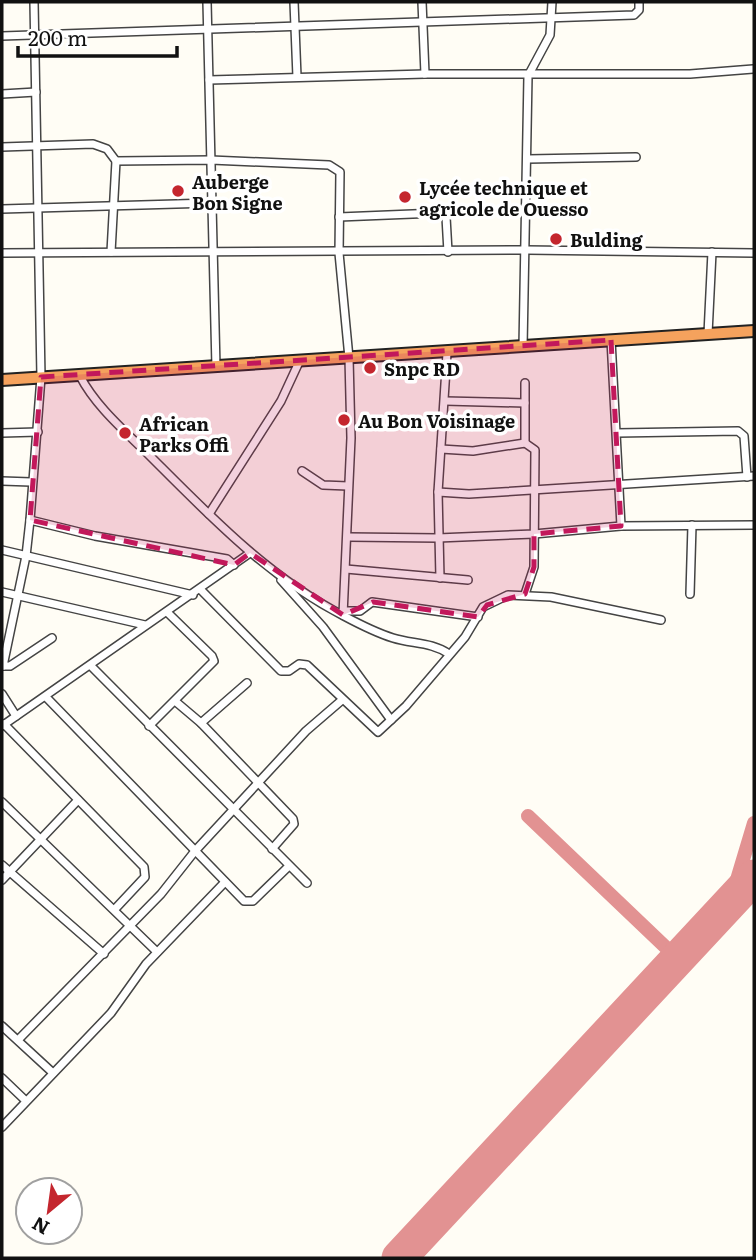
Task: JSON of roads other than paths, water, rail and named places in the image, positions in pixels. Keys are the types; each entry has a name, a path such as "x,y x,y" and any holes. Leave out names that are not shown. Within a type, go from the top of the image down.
{"highway":[{"path":"2,380 754,331"}],"street":[{"path":"34,2 41,377 26,556 18,595 6,630 2,666 20,660 52,638"},
{"path":"207,2 216,367"},
{"path":"294,2 297,77"},
{"path":"422,2 425,74"},
{"path":"523,348 527,250 528,76 548,40 552,2"},
{"path":"2,36 634,15 639,10 639,2"},
{"path":"209,80 425,74 690,74 752,69"},
{"path":"2,94 36,92"},
{"path":"2,147 38,144 101,145 116,162 111,252"},
{"path":"528,159 636,157"},
{"path":"116,162 211,160 336,168 340,172 339,253 349,358 351,439 343,613"},
{"path":"2,209 211,203"},
{"path":"339,217 437,213 446,217 449,252"},
{"path":"2,253 527,250 754,253"},
{"path":"708,334 712,252"},
{"path":"611,340 621,483 621,526"},
{"path":"440,578 438,492 447,353"},
{"path":"209,514 281,401 300,360"},
{"path":"80,376 91,396 209,514 272,571 323,627 391,719"},
{"path":"525,383 525,443"},
{"path":"444,401 525,403"},
{"path":"438,492 463,494 751,477 744,436 738,431 617,433"},
{"path":"2,433 38,432"},
{"path":"441,449 474,451 525,443 535,450 537,489 534,567 525,594"},
{"path":"302,471 323,485 348,486"},
{"path":"2,481 31,482"},
{"path":"30,520 94,536 227,559 234,565"},
{"path":"690,594 692,525"},
{"path":"348,537 438,538 534,534 621,526 754,525"},
{"path":"2,550 197,592 281,671 289,671 299,664 307,666 376,732 380,732 449,654 487,605 513,593 567,600 661,620"},
{"path":"115,909 146,873 3,725 145,625 168,613 250,553"},
{"path":"346,569 468,580"},
{"path":"272,571 390,637 432,645 449,654"},
{"path":"2,592 145,625"},
{"path":"343,613 360,611 372,602 478,617"},
{"path":"149,726 214,661 168,613"},
{"path":"90,666 306,883"},
{"path":"201,723 247,682"},
{"path":"2,694 16,716"},
{"path":"46,697 244,901 250,902 289,866"},
{"path":"18,1040 161,894 195,851 260,784 321,715 342,700"},
{"path":"175,701 201,723 295,822 271,849"},
{"path":"2,880 39,838 78,800"},
{"path":"2,802 157,951"},
{"path":"2,865 104,954"},
{"path":"2,1127 111,1013 157,951 225,882"},
{"path":"2,1026 53,1073"},
{"path":"2,1078 26,1101"}],"place":[{"name":"Auberge Bon Signe","path":"178,191"},
{"name":"Lycée technique et agricole de Ouesso","path":"405,197"},
{"name":"Bulding","path":"556,239"},
{"name":"Snpc RD","path":"370,368"},
{"name":"Au Bon Voisinage","path":"344,420"},
{"name":"African Parks Offi","path":"125,433"}]}
